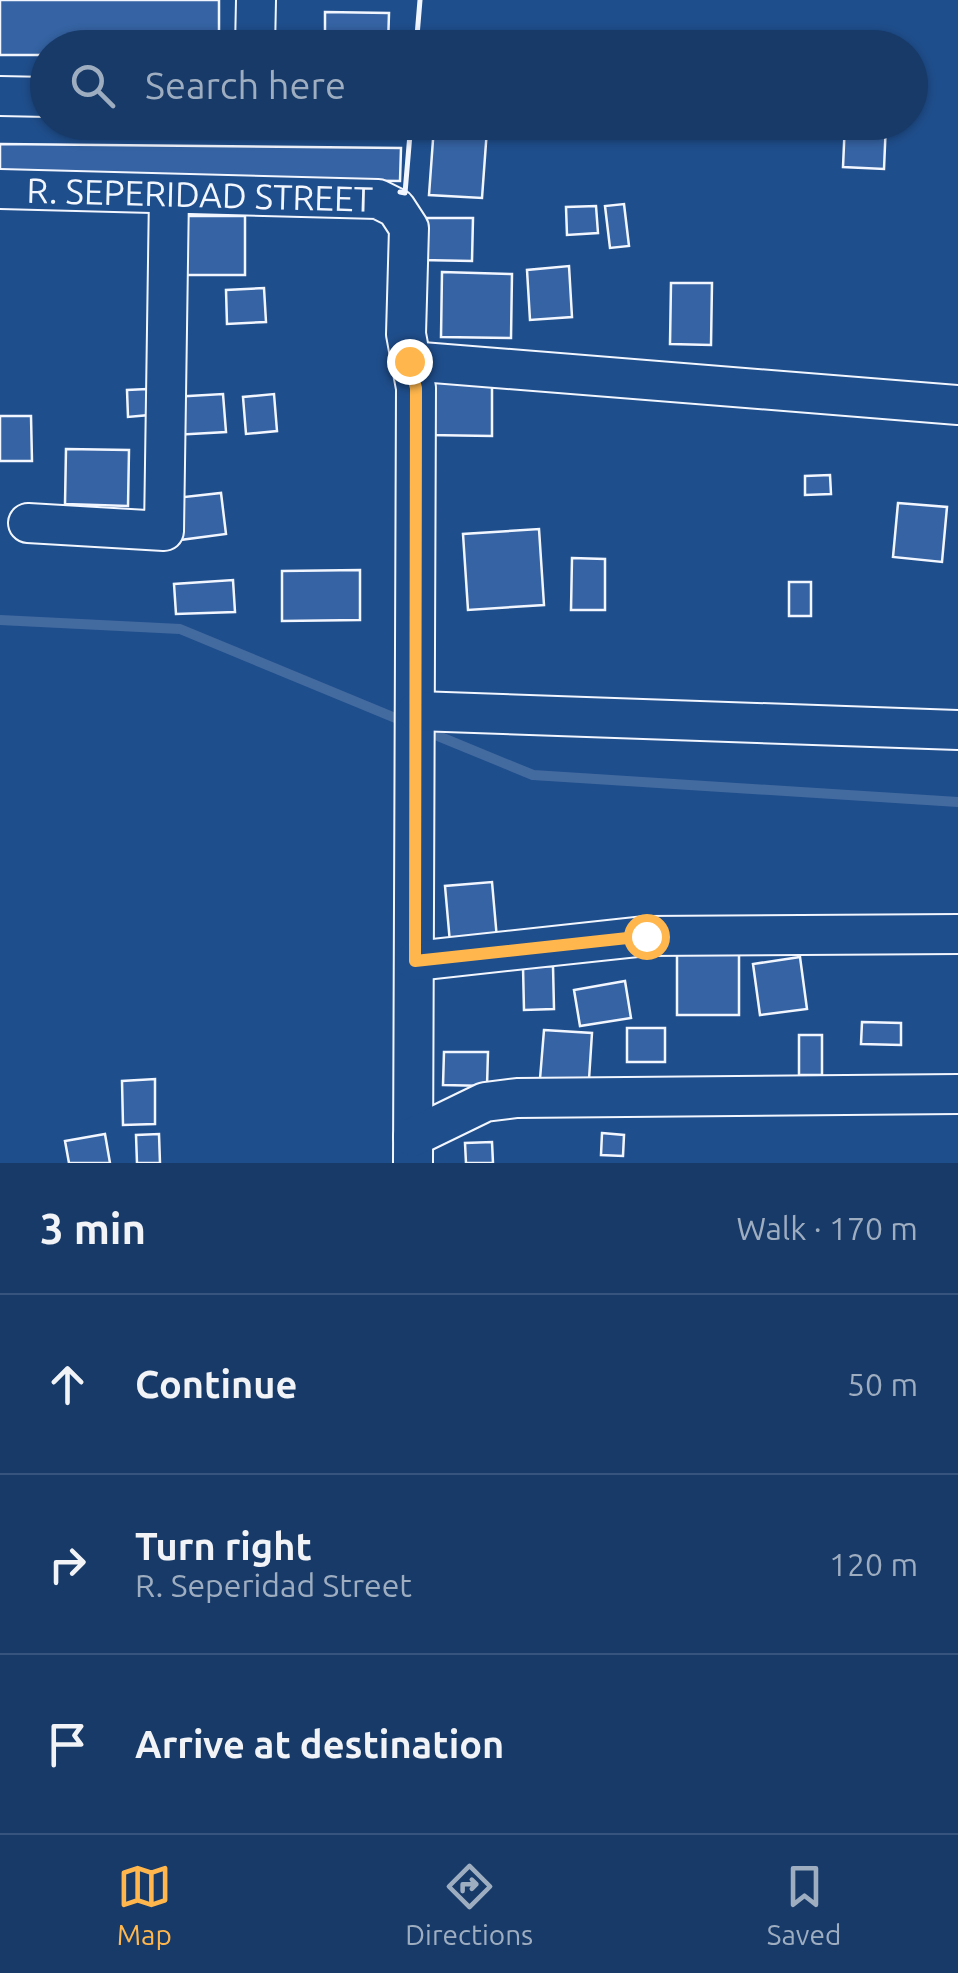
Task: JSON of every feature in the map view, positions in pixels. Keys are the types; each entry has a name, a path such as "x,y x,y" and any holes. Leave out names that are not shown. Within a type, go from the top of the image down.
{"street":[{"path":"255,30 256,0"},
{"path":"0,96 30,96"},
{"name":"R. SEPERIDAD STREET","path":"0,188 378,200 396,208 409,228 406,334 416,388 413,1150"},
{"path":"28,523 164,530 169,194"},
{"path":"409,361 958,406"},
{"path":"417,712 958,730"},
{"path":"415,961 646,936 958,934"},
{"path":"413,1150 485,1102 517,1098 958,1094"}],"building":[{"path":"0,0 219,0 219,30 30,30 30,55 0,55"},
{"path":"325,12 389,13 388,30 325,30"},
{"path":"433,140 486,140 482,198 429,195"},
{"path":"844,140 885,140 884,169 843,167"},
{"path":"0,144 401,148 400,181 0,176"},
{"path":"624,204 629,246 610,248 605,206"},
{"path":"596,206 598,233 567,235 566,207"},
{"path":"179,216 245,216 245,275 179,275"},
{"path":"422,218 473,218 472,261 421,260"},
{"path":"569,266 572,317 530,320 527,270"},
{"path":"442,272 512,274 511,338 441,337"},
{"path":"671,283 712,283 711,345 670,344"},
{"path":"264,288 266,322 227,324 226,290"},
{"path":"428,381 492,381 492,436 428,435"},
{"path":"147,389 149,415 128,417 127,390"},
{"path":"223,394 226,432 174,435 172,397"},
{"path":"274,394 277,431 246,434 243,397"},
{"path":"0,416 31,416 32,461 0,461"},
{"path":"66,449 129,450 128,506 65,504"},
{"path":"830,475 831,494 805,495 805,476"},
{"path":"221,493 226,534 180,540 175,498"},
{"path":"898,503 947,507 942,562 893,557"},
{"path":"539,529 544,605 468,610 463,534"},
{"path":"572,558 605,559 605,610 571,610"},
{"path":"360,570 360,620 282,621 282,571"},
{"path":"233,580 235,612 176,614 174,584"},
{"path":"789,582 811,582 811,616 789,616"},
{"path":"492,882 497,939 450,943 445,886"},
{"path":"677,950 739,950 739,1015 677,1015"},
{"path":"800,957 807,1009 760,1015 753,964"},
{"path":"553,966 554,1009 524,1010 523,967"},
{"path":"625,981 631,1018 580,1026 574,990"},
{"path":"862,1022 901,1023 901,1045 861,1044"},
{"path":"627,1028 665,1028 665,1062 627,1062"},
{"path":"544,1030 592,1033 588,1095 539,1091"},
{"path":"799,1035 822,1035 822,1075 799,1075"},
{"path":"444,1052 488,1052 487,1086 443,1085"},
{"path":"155,1079 155,1124 123,1125 122,1081"},
{"path":"602,1133 624,1135 623,1156 601,1155"},
{"path":"105,1134 110,1163 69,1163 65,1141"},
{"path":"159,1134 160,1163 137,1163 136,1135"},
{"path":"492,1142 493,1163 466,1163 465,1143"}],"waterway":[{"path":"0,620 180,629 405,722"},
{"path":"421,729 533,775 958,802"}],"wall":[{"path":"418,30 420,0"},
{"path":"400,192 405,193 409,140"}],"route":[{"path":"409,361 416,388 415,961 646,936"}]}
